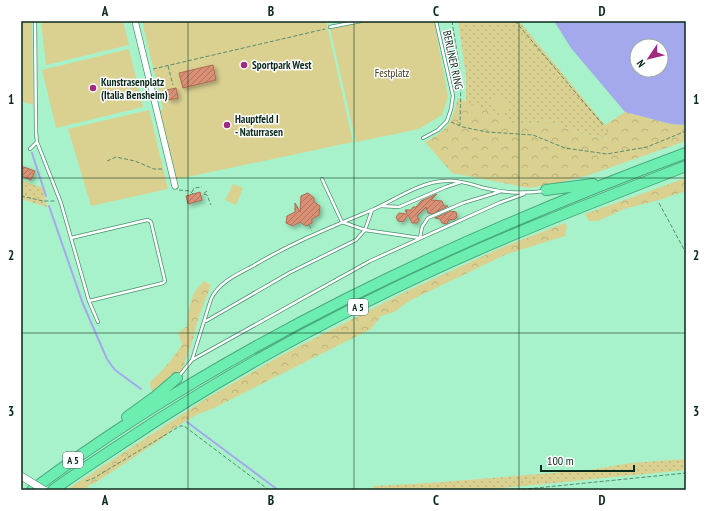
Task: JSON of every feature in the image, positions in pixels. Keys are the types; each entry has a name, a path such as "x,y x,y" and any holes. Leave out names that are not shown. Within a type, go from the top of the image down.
{"highway":[{"name":"A 5","path":"32,490 114,432 262,343 370,287 465,243 605,183 686,153"},
{"name":"A 5","path":"52,490 164,415 214,384 270,352 391,290 538,224 686,166"},
{"path":"546,190 605,183"},
{"path":"114,432 121,421 156,396 177,378"}],"street":[{"path":"135,21 175,187"},
{"path":"21,476 44,490"}],"lane":[{"path":"35,21 37,142 60,201 89,301 98,322"},
{"path":"330,28 361,21"},
{"name":"BERLINER RING","path":"436,21 453,96 447,121"},
{"path":"423,138 438,130 447,121"},
{"path":"30,149 37,142"},
{"path":"322,179 342,222 365,230 420,238"},
{"path":"192,360 211,299 216,290 232,278 280,250 424,186 444,181 463,181 500,192 526,194"},
{"path":"380,206 399,207 463,181"},
{"path":"177,378 192,360 370,261 499,203 526,194 546,190"},
{"path":"420,238 422,226 428,218 463,203 500,192"},
{"path":"205,321 289,273 356,240 365,230 372,210"},
{"path":"71,238 143,221 148,220 151,222 165,281 163,283 89,301"}],"path":[{"path":"452,21 461,77 460,126"},
{"path":"515,21 603,125"},
{"path":"147,71 330,28"},
{"path":"168,66 173,85"},
{"path":"447,121 460,126 487,132 532,135 565,148 607,154 647,147 686,130"},
{"path":"107,161 116,157 135,161 154,169 164,169 170,167"},
{"path":"175,187 183,191 190,191 192,193 194,188 202,187"},
{"path":"207,190 203,194 207,195 211,205"},
{"path":"21,196 43,201 60,201"},
{"path":"659,203 686,253"},
{"path":"309,224 314,234"},
{"path":"86,481 94,478 180,426 184,426 269,490"},
{"path":"516,490 686,473"}],"green space":[{"path":"123,21 129,45 46,65 41,22"},
{"name":"Sportpark West","path":"142,21 326,21 353,142 173,180 158,111 163,109"},
{"name":"Festplatz","path":"369,21 434,21 448,97 442,115 419,129 356,142 330,29"},
{"path":"458,21 519,21 605,125 609,139 580,134 548,120 524,126 466,102 466,76"},
{"path":"32,22 33,105 21,101 21,23"},
{"name":"Kunstrasenplatz (Italia Bensheim)","path":"129,49 143,107 56,128 42,70"},
{"path":"495,95 510,106 504,114 489,103"},
{"path":"458,98 524,126 548,120 580,134 608,139 605,125 625,112 671,124 686,125 686,141 589,175 554,184 529,188 452,173 425,142 448,125"},
{"path":"149,110 168,189 91,206 68,129"},
{"path":"686,178 686,191 624,209 598,221 589,221 585,214"},
{"path":"21,180 43,188 47,207 21,199"},
{"path":"233,184 243,188 236,205 225,200"},
{"path":"565,223 567,227 565,236 507,254 411,300 394,312 381,316 371,329 214,408 196,415 173,429 163,438 118,468 93,484 87,486 91,490 66,490 207,398 282,355 405,292 503,247"},
{"path":"204,281 211,285 199,316 182,370 170,384 154,394 151,390 150,382 168,364 182,344 178,333 187,326 191,301 199,286"},
{"path":"686,459 686,470 483,490 373,490 374,486 589,470 631,463"}],"water":[{"path":"554,21 686,21 686,125 671,124 625,112 571,48"}],"building":[{"path":"213,65 216,80 183,88 179,73"},
{"path":"176,88 178,98 169,100 167,90"},
{"path":"21,166 35,171 31,180 21,176"},
{"path":"200,192 202,200 188,204 186,196"},
{"path":"308,193 314,198 314,202 320,206 319,215 312,219 312,223 306,226 300,222 293,226 286,223 287,216 295,212 295,203 300,212 301,196"},
{"path":"437,194 431,200 442,201 444,206 448,206 432,214 428,213 426,207 417,216 419,220 417,223 412,223 408,215 403,222 398,221 396,217 399,213 407,214 405,210 411,210 421,201"},
{"path":"451,211 456,212 457,217 454,220 449,219 447,224 442,223 440,219 435,218"}],"waterway":[{"path":"32,153 46,196"},
{"path":"49,206 83,304 107,359 115,370 141,389"},
{"path":"187,422 278,490"}],"place":[{"name":"Sportpark West","path":"244,65"},
{"name":"Kunstrasenplatz (Italia Bensheim)","path":"93,88"},
{"name":"Hauptfeld I - Naturrasen","path":"227,125"}]}
